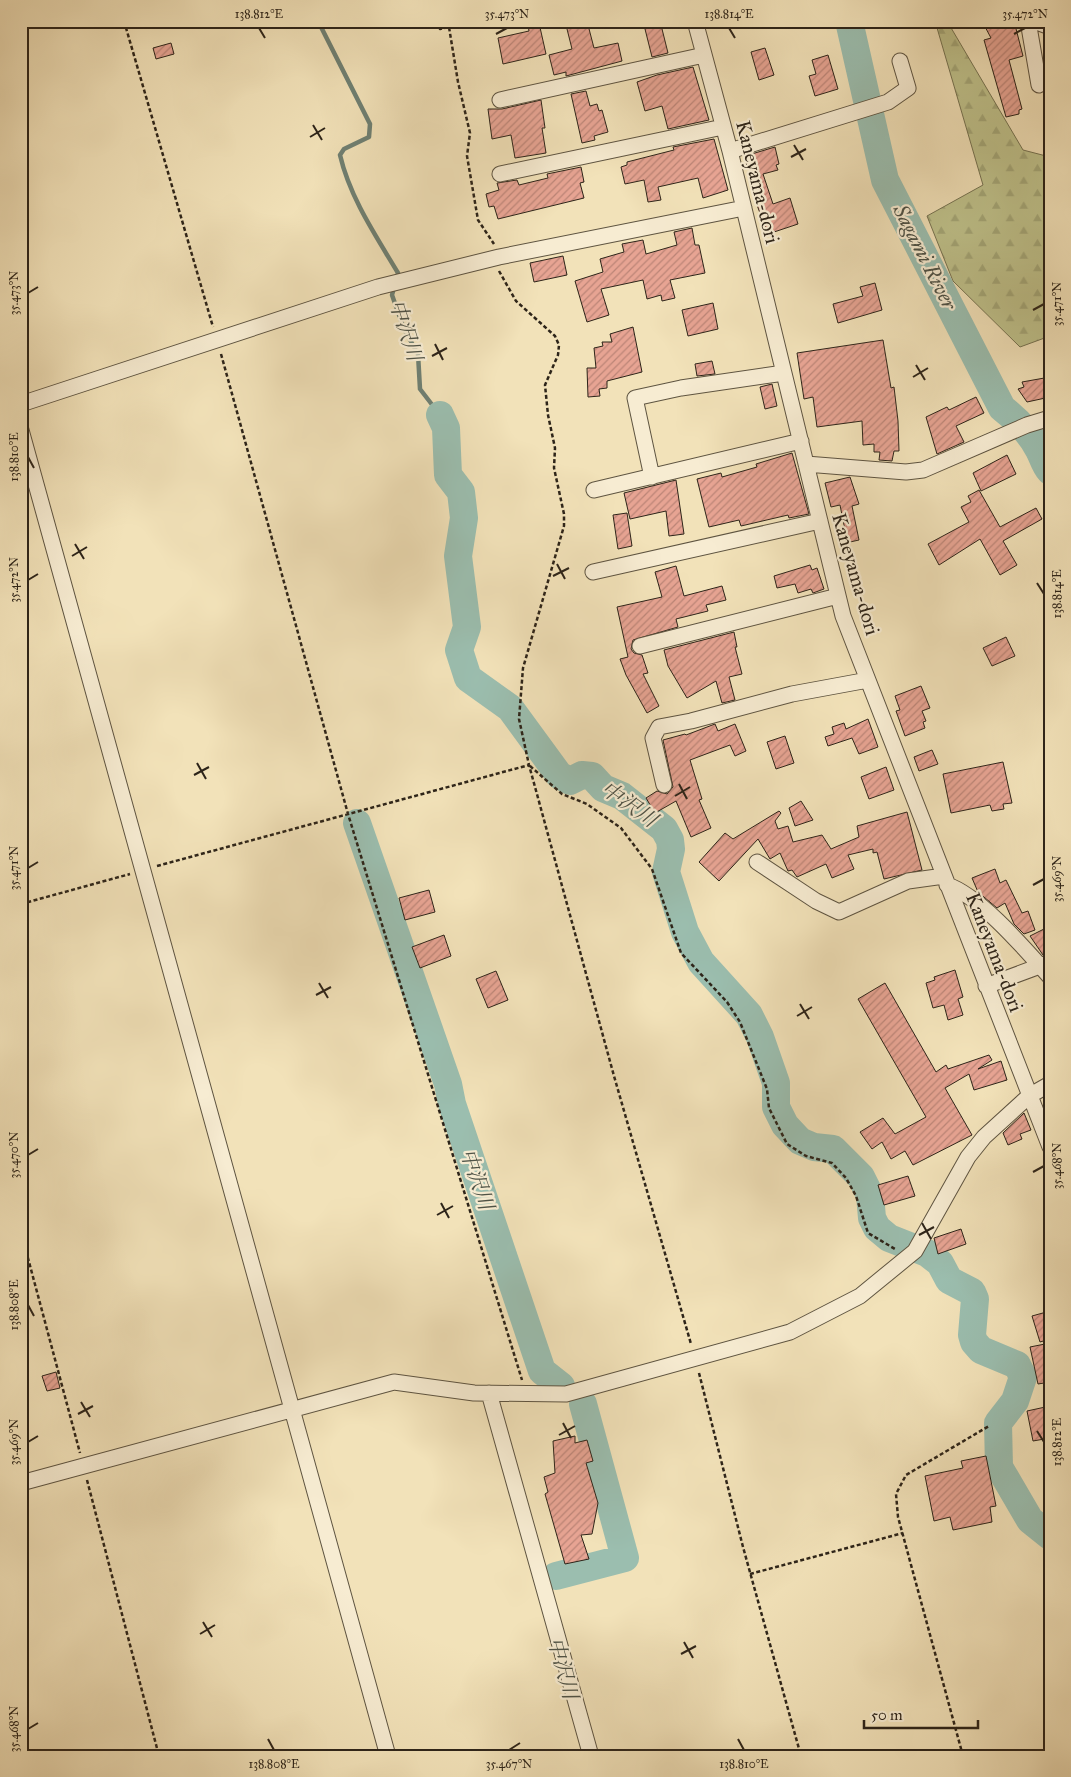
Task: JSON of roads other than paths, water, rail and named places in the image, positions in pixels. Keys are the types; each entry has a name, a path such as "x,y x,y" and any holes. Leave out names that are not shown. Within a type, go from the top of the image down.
{"street":[{"name":"Kaneyama-dori","path":"695,21 730,150 843,616 1050,1147"},
{"path":"1028,21 1040,85"},
{"path":"1034,21 1050,27"},
{"path":"500,100 704,55"},
{"path":"730,150 888,102 908,88 900,61"},
{"path":"500,174 723,127"},
{"path":"21,404 378,287 497,258 744,208"},
{"path":"652,477 635,398 672,389 784,372"},
{"path":"806,464 906,472 923,470 1028,425 1050,418"},
{"path":"21,430 388,1756"},
{"path":"594,490 800,441"},
{"path":"592,572 820,521"},
{"path":"640,646 838,596"},
{"path":"664,785 653,738 659,726 692,721 792,694 868,680"},
{"path":"757,862 816,901 839,912 908,881 945,881 976,900 1047,969"},
{"path":"986,986 1047,969"},
{"path":"21,1483 394,1382 489,1393 566,1394 790,1332 860,1296 915,1251 968,1158 984,1137 1029,1096 1050,1084"},
{"path":"489,1393 591,1756"}],"waterway":[{"name":"中沢川","path":"318,21 370,124 369,137 344,149 340,155 344,171 357,201 398,273 392,295 404,329 418,354 420,389 440,415"},
{"name":"Sagami River","path":"849,21 885,180 1002,408 1032,438 1050,471"},
{"name":"中沢川","path":"440,415 446,428 448,475 461,492 464,518 458,556 467,627 459,650 468,678 510,708 559,775 570,781 582,775 592,776 603,788 622,796 664,829 670,840 671,849 666,872 685,932 701,962 749,1015 760,1037 776,1083 776,1107 785,1125 800,1141 814,1147 833,1149 861,1177 870,1195 872,1218 877,1228 889,1238 927,1253 940,1263 949,1280 972,1292 975,1299 972,1335 974,1342 981,1350 1017,1365 1023,1377 1015,1401 998,1423 999,1467 1030,1520 1050,1536"},
{"name":"中沢川","path":"357,823 448,1084 452,1104 542,1371 561,1386"},
{"name":"中沢川","path":"556,1576 625,1558 583,1404"}]}
